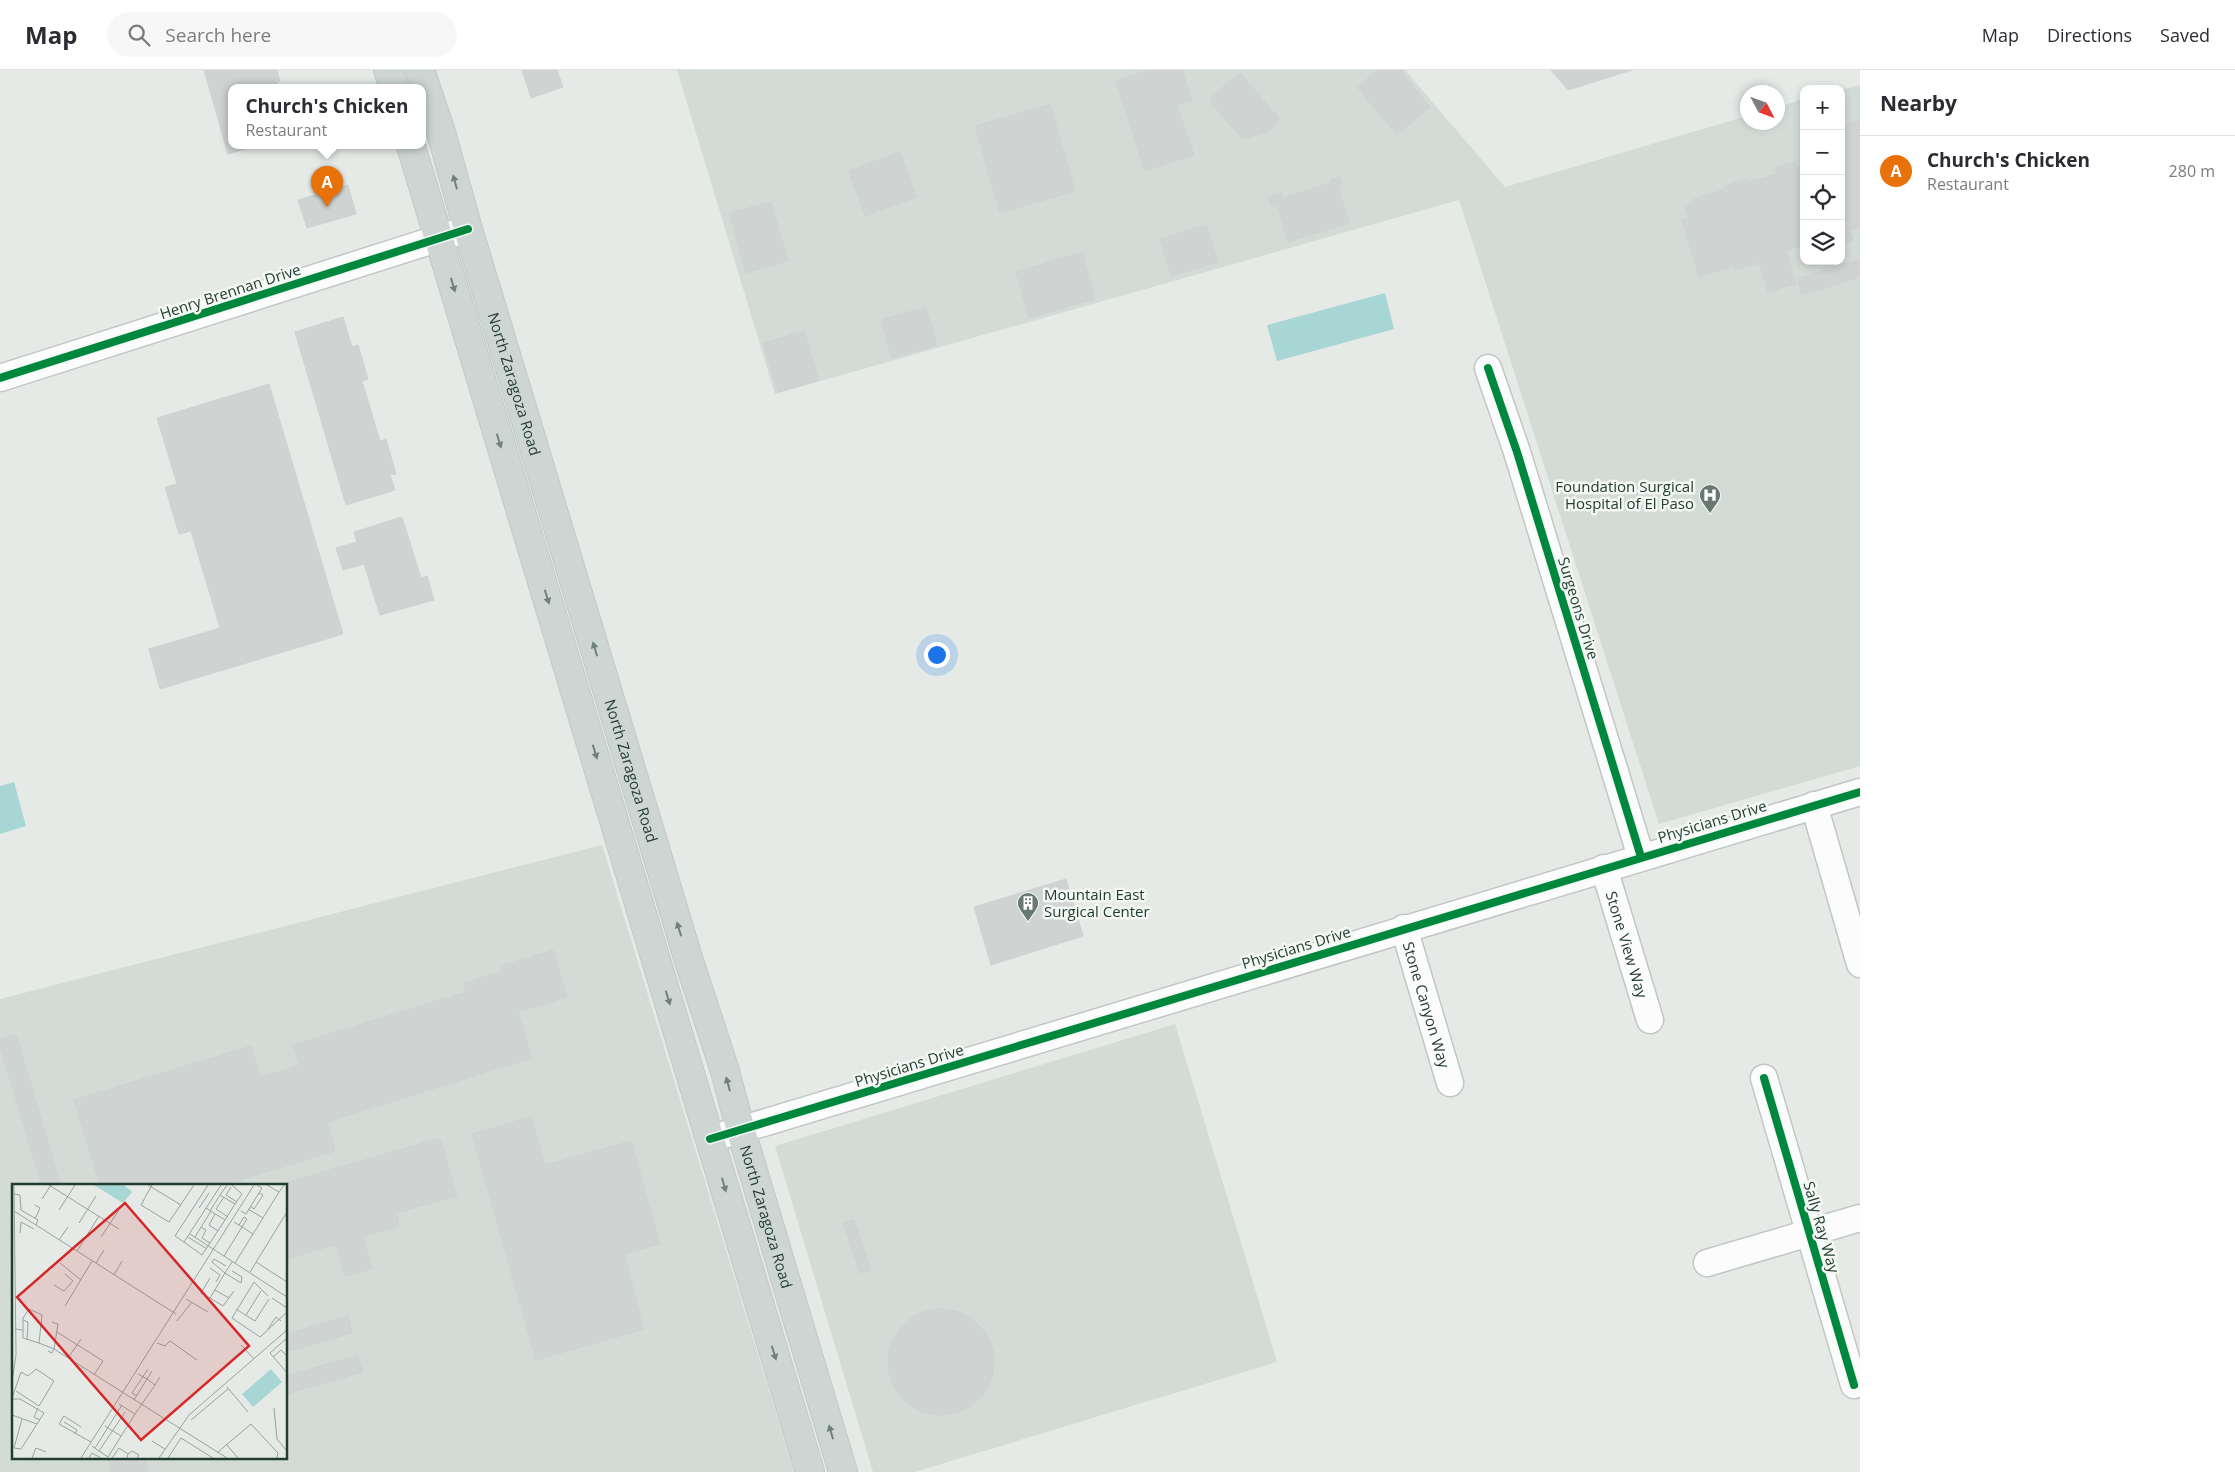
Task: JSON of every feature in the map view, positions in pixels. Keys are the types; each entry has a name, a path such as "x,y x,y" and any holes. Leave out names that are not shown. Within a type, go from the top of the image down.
{"main road":[{"path":"388,70 393,84"},
{"name":"North Zaragoza Road","path":"420,70 425,84"},
{"name":"North Zaragoza Road","path":"426,88 689,960 725,1071 740,1131 843,1472"},
{"name":"North Zaragoza Road","path":"412,149 810,1472"},
{"path":"563,647 580,660 594,686 610,696"},
{"path":"759,1307 770,1308 778,1312 786,1329 801,1377 819,1392"}],"street":[{"name":"Henry Brennan Drive","path":"0,378 468,229"},
{"name":"Surgeons Drive","path":"1488,368 1517,452 1641,857"},
{"name":"Physicians Drive","path":"710,1138 740,1131 1404,928 1860,792"},
{"path":"1814,805 1860,964"},
{"name":"Stone View Way","path":"1604,868 1650,1020"},
{"name":"Stone Canyon Way","path":"1404,928 1450,1083"},
{"name":"Sally Ray Way","path":"1764,1078 1854,1385"},
{"path":"1707,1263 1860,1218"}],"shaded area":[{"path":"677,70 1405,70 1505,187 1740,118 1740,130 1785,130 1785,105 1800,100 1800,265 1845,265 1845,89 1860,85 1860,766 1659,824 1459,200 775,394"},
{"path":"602,845 794,1472 0,1472 0,999"},
{"path":"1175,1024 1277,1362 915,1472 873,1472 775,1146"}],"water":[{"path":"1385,293 1394,329 1277,361 1267,325"},
{"path":"14,782 26,826 0,834 0,786"}],"building":[{"path":"204,70 277,70 280,81 277,82 277,84 228,84 228,149 246,149 228,154"},
{"path":"522,70 557,70 563,87 531,98"},
{"path":"1149,70 1182,70 1192,100 1177,105 1194,155 1145,171 1116,81"},
{"path":"1378,70 1400,70 1430,107 1397,135 1357,87"},
{"path":"1551,70 1632,70 1568,90"},
{"path":"1240,73 1279,118 1272,130 1243,139 1213,106 1211,97"},
{"path":"1050,104 1075,191 1000,213 975,126"},
{"path":"1860,120 1860,228 1850,231 1853,240 1845,243 1845,130 1845,125"},
{"path":"900,152 916,197 865,216 849,171"},
{"path":"1794,162 1796,168 1800,167 1800,246 1786,250 1796,284 1768,292 1758,259 1755,260 1757,264 1734,270 1733,266 1699,277 1682,220 1689,218 1685,206 1693,203 1692,200 1726,189 1725,186 1748,179 1749,182 1777,174 1775,168"},
{"path":"1339,177 1341,186 1338,187 1349,223 1288,242 1277,205 1272,207 1269,197 1281,193 1282,198 1331,183 1330,180"},
{"path":"348,185 356,214 307,228 298,200"},
{"path":"771,202 788,261 746,273 729,213"},
{"path":"1206,225 1218,262 1171,276 1160,239"},
{"path":"1082,252 1095,299 1029,318 1016,272"},
{"path":"1860,259 1860,277 1802,295 1797,279"},
{"path":"926,307 937,345 892,358 881,320"},
{"path":"343,317 352,347 358,345 368,379 362,381 380,441 386,439 396,474 390,475 395,490 346,505 295,332"},
{"path":"804,331 819,380 778,392 763,343"},
{"path":"269,384 343,634 160,689 149,649 220,628 191,531 179,534 165,487 177,484 157,418"},
{"path":"402,517 421,578 427,576 434,600 380,615 364,564 343,570 336,548 357,542 354,532"},
{"name":"Mountain East Surgical Center","path":"1066,879 1083,936 991,965 974,907"},
{"path":"553,950 567,997 518,1012 532,1058 327,1122 335,1151 228,1184 99,1184 74,1100 251,1046 261,1077 299,1065 293,1045 466,992 464,983 503,971 501,966"},
{"path":"16,1034 60,1184 41,1184 0,1046 0,1039"},
{"path":"531,1117 545,1165 631,1141 660,1244 624,1254 644,1329 536,1360 472,1134"},
{"path":"440,1138 457,1196 396,1213 399,1226 288,1258 288,1184 282,1184"},
{"path":"854,1220 871,1270 860,1273 843,1223"},
{"path":"363,1237 372,1269 345,1276 336,1244"},
{"path":"941,1309 961,1313 978,1325 990,1342 994,1362 990,1382 978,1399 961,1411 941,1415 921,1411 904,1399 892,1382 888,1362 892,1342 904,1325 921,1313"},
{"path":"348,1316 352,1333 288,1351 288,1333"},
{"path":"358,1355 363,1372 288,1393 288,1375"},
{"path":"109,1460 145,1460 148,1472 112,1472"}],"cycle path":[{"path":"0,378 468,229"},
{"path":"1488,368 1517,452 1641,857"},
{"path":"710,1139 1860,792"},
{"path":"1764,1078 1854,1385"}],"place":[{"name":"Church's Chicken","path":"327,207"},
{"name":"Foundation Surgical Hospital of El Paso","path":"1710,514"},
{"name":"Mountain East Surgical Center","path":"1028,922"}]}
